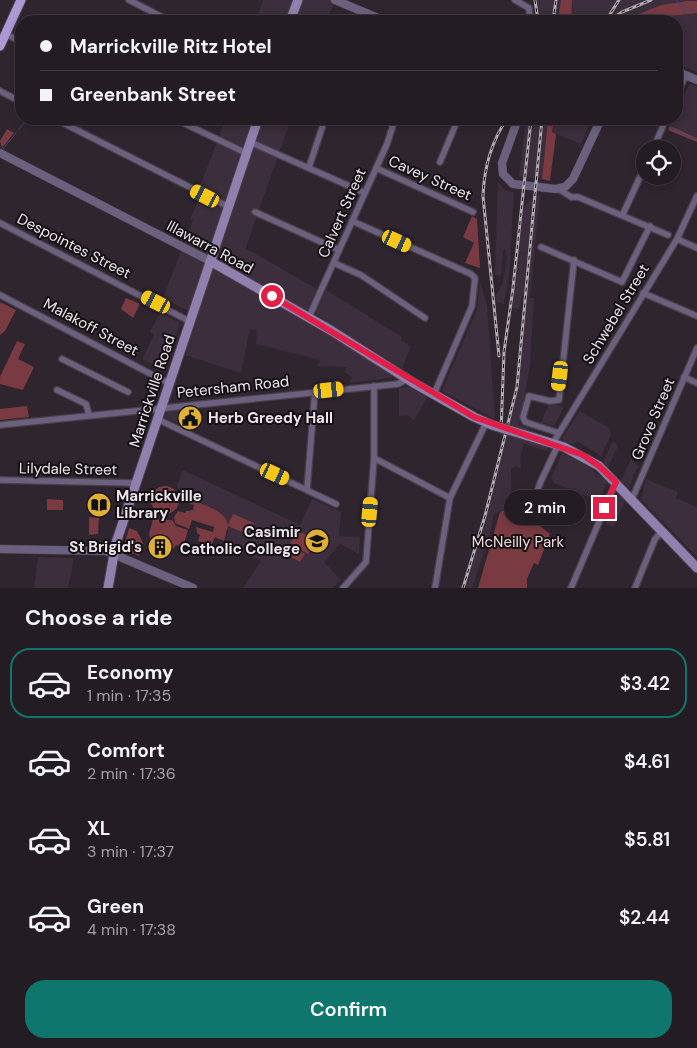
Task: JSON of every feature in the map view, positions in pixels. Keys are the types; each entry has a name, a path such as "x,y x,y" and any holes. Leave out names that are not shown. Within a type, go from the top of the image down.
{"main road":[{"path":"0,46 21,0"},
{"path":"292,15 296,0"},
{"name":"Marrickville Road","path":"108,588 114,553 135,484 256,125"},
{"name":"Illawarra Road","path":"210,261 309,317 408,379 489,424 556,444 595,462 697,568"}],"street":[{"path":"129,0 158,15"},
{"path":"335,0 362,15"},
{"path":"515,0 529,8 530,15"},
{"path":"6,34 15,39"},
{"path":"683,74 697,80"},
{"path":"683,81 686,75"},
{"path":"0,91 15,99"},
{"path":"67,125 228,206"},
{"path":"187,125 246,154"},
{"path":"309,167 323,125"},
{"name":"Calvert Street","path":"309,317 376,168 393,125"},
{"path":"440,162 455,125"},
{"path":"516,125 502,163 503,174 513,184 559,189 571,197 578,197 623,214 668,235"},
{"path":"559,189 573,179 598,125"},
{"path":"657,140 663,125"},
{"path":"250,142 365,193"},
{"name":"Illawarra Road","path":"0,153 210,261"},
{"name":"Cavey Street","path":"376,168 473,212"},
{"path":"623,214 636,185"},
{"name":"Schwebel Street","path":"529,513 559,433 677,240 697,196"},
{"path":"255,212 339,250"},
{"path":"352,221 474,276 476,284 472,306 434,394"},
{"name":"Despointes Street","path":"0,223 189,321"},
{"path":"541,247 622,282 650,226"},
{"path":"677,240 697,248"},
{"path":"559,433 527,423 523,418 529,396 550,401 559,400 574,260"},
{"path":"334,263 361,275 425,318"},
{"path":"643,293 697,316"},
{"name":"Malakoff Street","path":"0,294 168,383"},
{"name":"Grove Street","path":"632,499 697,348"},
{"path":"62,359 128,392"},
{"path":"684,378 697,383"},
{"name":"Petersham Road","path":"0,425 315,391 398,384 408,379"},
{"path":"343,588 366,562 374,458 374,386"},
{"path":"57,390 86,404 90,415"},
{"path":"308,489 315,391"},
{"path":"157,419 308,489 336,504"},
{"path":"435,588 450,498 489,424"},
{"path":"374,458 450,498"},
{"name":"Lilydale Street","path":"0,480 135,484"},
{"path":"571,588 616,482"},
{"path":"635,588 655,539 662,531"},
{"path":"0,549 114,553 193,588"}],"shaded area":[{"path":"263,0 335,0 329,15 258,15"},
{"path":"534,0 697,0 697,72 683,66 683,15 535,15"},
{"path":"689,85 697,87 697,138 670,126 683,125 683,98"},
{"path":"224,125 289,125 245,250 249,250 317,289 304,319 393,375 391,378 349,383 352,377 344,372 347,367 317,366 320,360 256,344 257,330 250,329 241,373 185,355 198,316 163,298 193,220 190,219 199,199 200,186"},
{"path":"525,125 547,125 542,179 519,177"},
{"path":"553,125 589,125 581,144 552,132"},
{"path":"498,182 506,191 514,192 509,276 504,304 497,302 495,297 503,283 507,258 505,249 503,251 501,275 495,275"},
{"path":"540,195 530,298 534,298 530,366 519,425 528,427 525,440 549,447 547,451 524,444 520,458 521,469 515,466 511,470 512,506 494,514 489,538 472,588 461,588 482,518 509,415 517,375 525,296 522,296 519,309 512,308 523,209 533,196"},
{"path":"480,282 487,305 495,419 442,391 477,310"},
{"path":"326,290 402,337 401,340 411,347 402,368 315,314"},
{"path":"160,313 180,323 166,371 142,359 154,335 150,332"},
{"path":"411,387 427,397 414,421 408,415 399,416 399,388"},
{"path":"549,403 564,407 554,426 541,422"},
{"path":"186,409 186,427 165,417 167,411"},
{"path":"580,411 609,428 611,435 601,456 577,441 574,445 562,438"},
{"path":"613,441 618,446 608,467 603,462"},
{"path":"562,453 586,465 607,482 599,501 554,483 551,478"},
{"path":"631,459 638,466 629,488 621,480"},
{"path":"183,470 300,525 312,499 341,512 339,536 360,537 359,554 340,544 324,562 341,580 332,588 243,588 261,561 229,546 226,539 228,530 217,511 182,495 177,486"},
{"path":"646,479 678,492 676,498 697,507 697,557 641,499"},
{"path":"619,493 625,500 614,527 606,524"},
{"path":"38,557 74,558 68,588 34,588"}],"green space":[{"path":"561,0 572,0 571,15 559,15"},
{"path":"697,1 697,13 637,15 661,5"},
{"path":"547,125 553,125 552,132 556,134 550,181 542,179"},
{"path":"670,126 697,138 697,142 668,130"},
{"path":"7,129 14,133 2,148 0,141"},
{"path":"472,216 477,219 480,268 465,263 474,243 463,237"},
{"path":"126,298 140,304 133,318 121,309"},
{"path":"0,302 16,310 5,331 0,335"},
{"path":"17,341 25,344 18,359 34,367 23,390 0,384 0,377"},
{"path":"27,406 29,417 0,420 0,409"},
{"path":"165,486 175,490 179,500 175,510 165,514 155,510 151,500 155,490"},
{"path":"47,499 63,500 63,510 47,510"},
{"path":"189,499 206,505 223,515 228,525 233,514 254,523 249,535 228,526 224,541 215,537 209,551 202,549 203,543 198,541 200,535 197,533 196,527 213,532 214,527 192,520 189,529 175,523 174,517 178,511 185,513 186,511 193,510 194,505 188,503"},
{"name":"McNeilly Park","path":"509,508 525,514 550,534 538,565 534,563 527,579 527,588 478,588 500,512"},
{"path":"89,517 99,518 98,534 89,535"},
{"path":"153,519 172,520 176,526 188,530 183,547 176,545 173,549 152,541 149,535"},
{"path":"129,528 137,531 143,543 139,556 128,551 125,542"},
{"path":"298,530 316,541 308,554 290,543"},
{"path":"291,545 305,554 300,562 285,554"}],"waterway":[{"path":"676,0 686,14"},
{"path":"681,4 697,12"},
{"path":"19,129 23,125"},
{"path":"670,128 697,140"},
{"path":"3,149 16,133"}],"railway":[{"path":"535,0 537,15"},
{"path":"554,15 556,0"},
{"path":"610,15 619,0"},
{"path":"617,15 651,0"},
{"path":"499,356 483,196 489,156 503,125"},
{"path":"501,432 504,352 513,288 530,125"},
{"path":"463,588 485,516 517,387 541,125"}],"place":[{"name":"Herb Greedy Hall","path":"190,418"},
{"name":"Marrickville Library","path":"99,505"},
{"name":"Casimir Catholic College","path":"317,541"},
{"name":"St Brigid's","path":"160,547"}],"route":[{"path":"272,296 474,417 486,423 564,447 595,462 616,482 604,508"}]}
